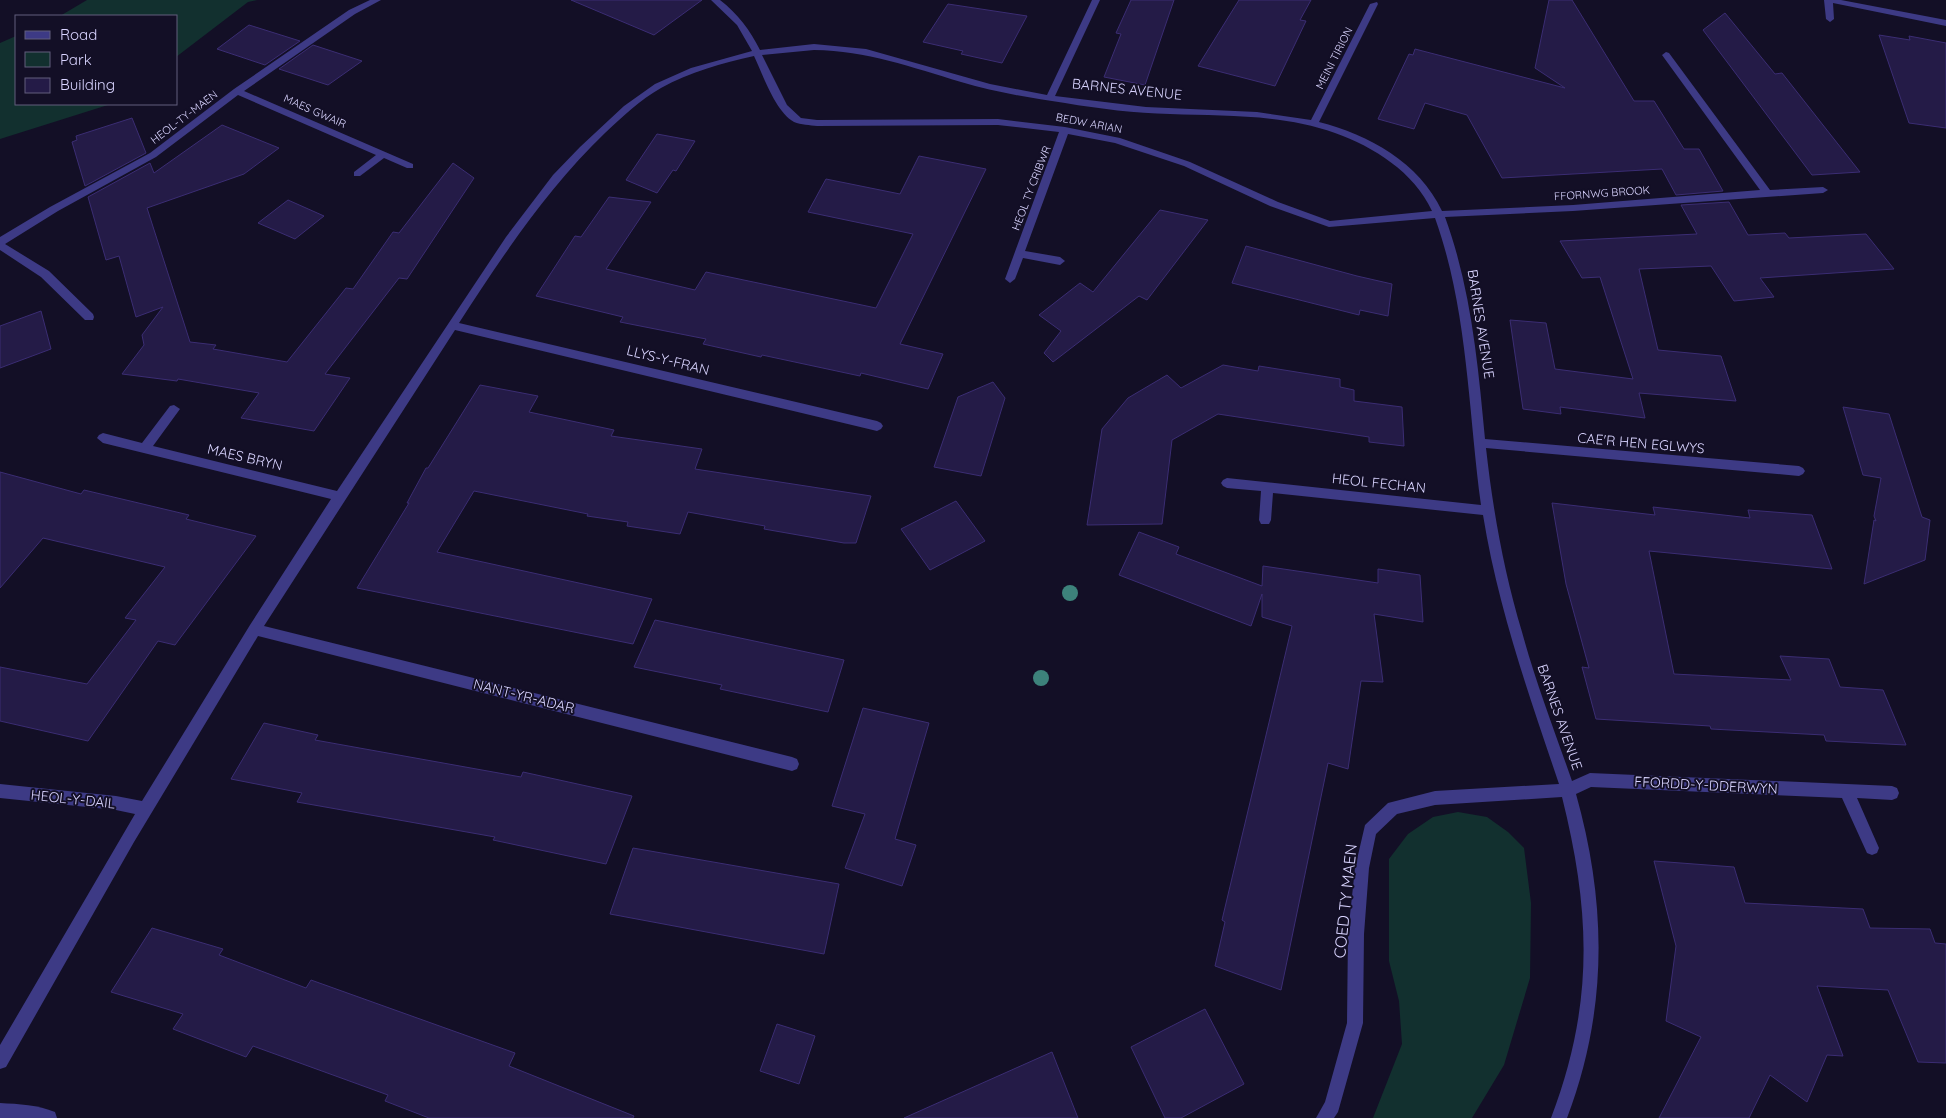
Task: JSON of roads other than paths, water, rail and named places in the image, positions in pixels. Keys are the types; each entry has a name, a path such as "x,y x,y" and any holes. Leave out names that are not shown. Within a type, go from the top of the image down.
{"street":[{"name":"HEOL-TY-MAEN","path":"0,244 54,208 153,155 237,91 352,12 377,0"},
{"path":"715,0 727,8 742,26 752,41 757,54"},
{"path":"1050,97 1096,0"},
{"path":"1830,19 1828,0 1946,23"},
{"name":"MEINI TIRION","path":"1314,123 1374,4"},
{"name":"BARNES AVENUE","path":"0,1061 146,809 338,496 502,249 548,188 584,146 635,101 658,86 712,64 782,49 813,47 866,50 980,85 1107,106 1272,116 1314,123 1356,138 1393,159 1421,185 1432,200 1439,215 1459,277 1488,511 1504,593 1534,692 1568,790 1580,844 1593,926 1588,1009 1572,1087 1559,1118"},
{"name":"BEDW ARIAN","path":"757,54 782,106 798,120 817,123 998,122 1066,130 1117,140 1188,164 1274,204 1330,224 1403,216 1439,215"},
{"path":"1666,55 1767,193"},
{"name":"MAES GWAIR","path":"237,91 410,166"},
{"name":"HEOL TY CRIBWR","path":"1010,279 1066,130"},
{"path":"357,174 383,154"},
{"name":"FFORNWG BROOK","path":"1439,215 1573,208 1823,190"},
{"path":"0,244 45,274 89,317"},
{"path":"1019,254 1060,261"},
{"name":"LLYS-Y-FRAN","path":"452,325 877,426"},
{"path":"144,449 174,409"},
{"name":"MAES BRYN","path":"103,438 338,496"},
{"name":"CAE'R HEN EGLWYS","path":"1481,443 1799,471"},
{"name":"HEOL FECHAN","path":"1227,483 1488,511"},
{"path":"1265,520 1267,487"},
{"name":"NANT-YR-ADAR","path":"255,629 792,764"},
{"name":"FFORDD-Y-DDERWYN","path":"1568,790 1590,780 1892,793"},
{"name":"COED TY MAEN","path":"1324,1118 1332,1106 1355,1023 1356,934 1362,868 1370,830 1393,808 1435,798 1568,790"},
{"name":"HEOL-Y-DAIL","path":"0,791 116,803 146,809"},
{"path":"1846,791 1872,848"},
{"path":"0,1111 22,1112 49,1118"}]}
